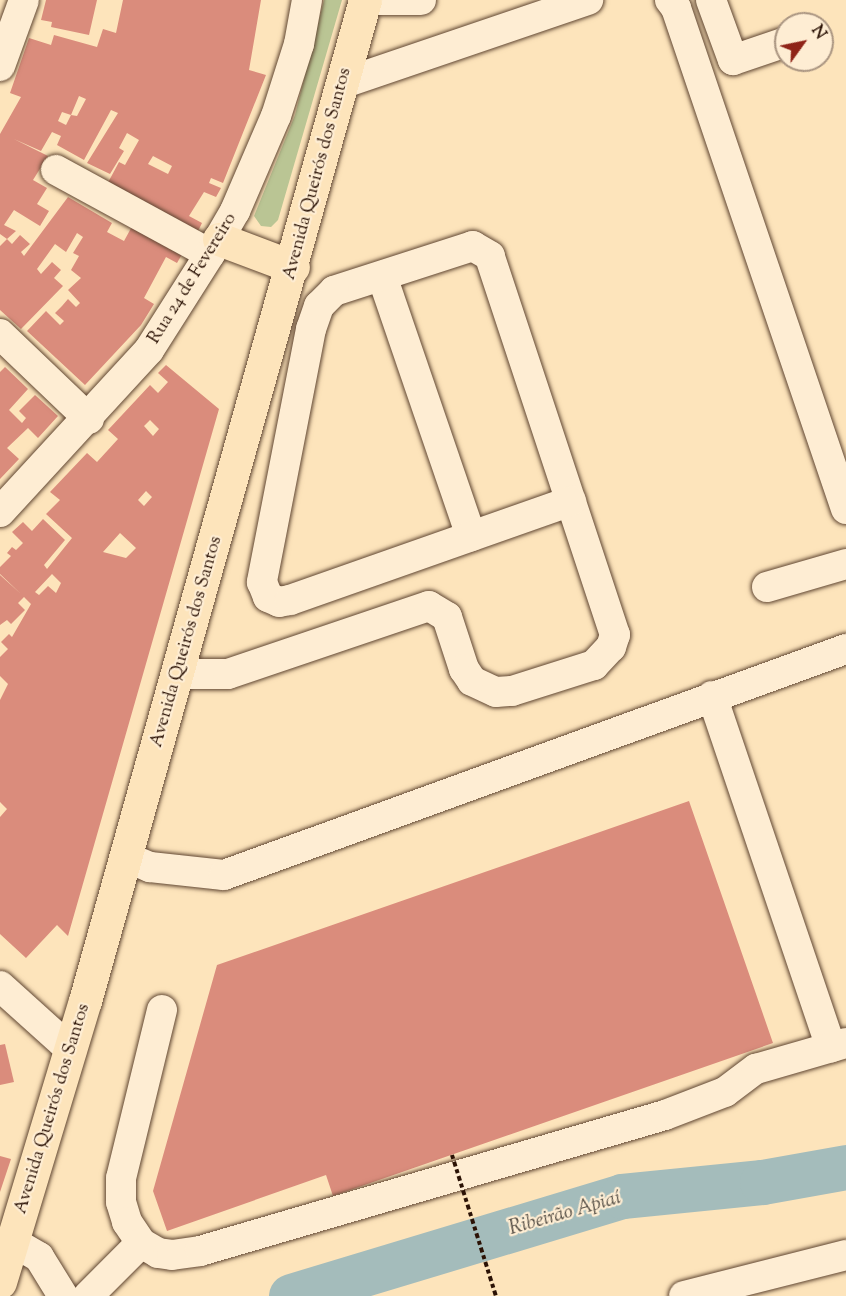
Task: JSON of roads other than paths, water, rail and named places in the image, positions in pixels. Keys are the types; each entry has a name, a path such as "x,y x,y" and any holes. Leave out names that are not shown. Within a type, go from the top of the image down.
{"main road":[{"name":"Avenida Queirós dos Santos","path":"0,1282 71,1050 178,674 344,83 364,0"},
{"path":"214,246 293,267"}],"street":[{"path":"0,66 24,0"},
{"name":"Rua 24 de Fevereiro","path":"0,512 89,418 149,350 214,246 276,116 299,44 307,0"},
{"path":"376,0 421,0"},
{"path":"344,83 588,0"},
{"path":"670,0 676,8 846,509"},
{"path":"711,0 733,60 774,46"},
{"path":"56,170 214,246"},
{"path":"178,674 228,674 429,606 447,617 464,669 484,688 512,691 594,665 604,657 615,635 571,501 485,251 473,246 334,291 319,306 269,543 262,582 265,591 279,602 290,600 571,501"},
{"path":"382,276 471,536"},
{"path":"0,334 89,418"},
{"path":"767,587 846,564"},
{"path":"126,857 150,867 224,875 846,649"},
{"path":"162,1010 121,1178 121,1202 141,1243 158,1253 200,1251 665,1115 725,1092 756,1070 839,1045 712,696"},
{"path":"0,986 71,1050"},
{"path":"13,1242 39,1257 63,1296"},
{"path":"88,1296 141,1243"},
{"path":"684,1296 846,1255"}],"waterway":[{"name":"Ribeirão Apiaí","path":"291,1296 622,1196 762,1182 846,1167"}]}
